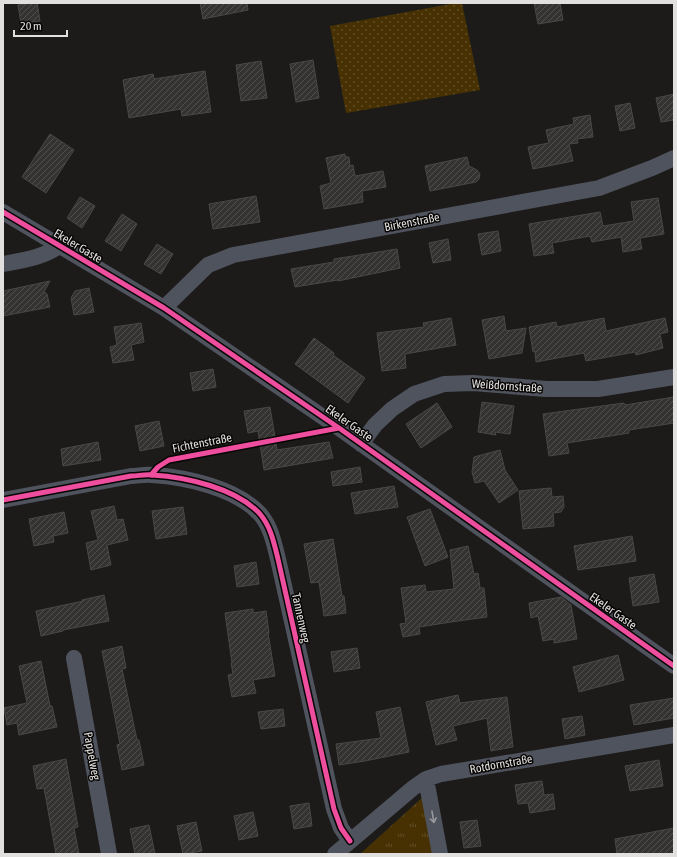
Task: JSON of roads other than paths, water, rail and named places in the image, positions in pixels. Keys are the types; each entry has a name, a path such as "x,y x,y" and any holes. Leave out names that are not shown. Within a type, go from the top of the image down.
{"street":[{"name":"Birkenstraße","path":"164,308 208,265 233,255 598,188 652,168 674,158"},
{"name":"Ekeler Gaste","path":"3,212 164,308 361,444 674,666"},
{"path":"3,264 34,258 50,253 59,246"},
{"name":"Weißdornstraße","path":"361,444 375,425 392,409 414,394 444,384 473,383 546,389 598,390 674,377"},
{"name":"Tannenweg","path":"3,500 131,476 151,474 206,484 228,492 247,504 259,514 270,529 278,559 334,809 341,828 350,842"},
{"name":"Pappelweg","path":"74,658 109,854"},
{"name":"Rotdornstraße","path":"335,854 412,788 426,779 441,774 674,735"},
{"path":"426,779 440,854"}]}
